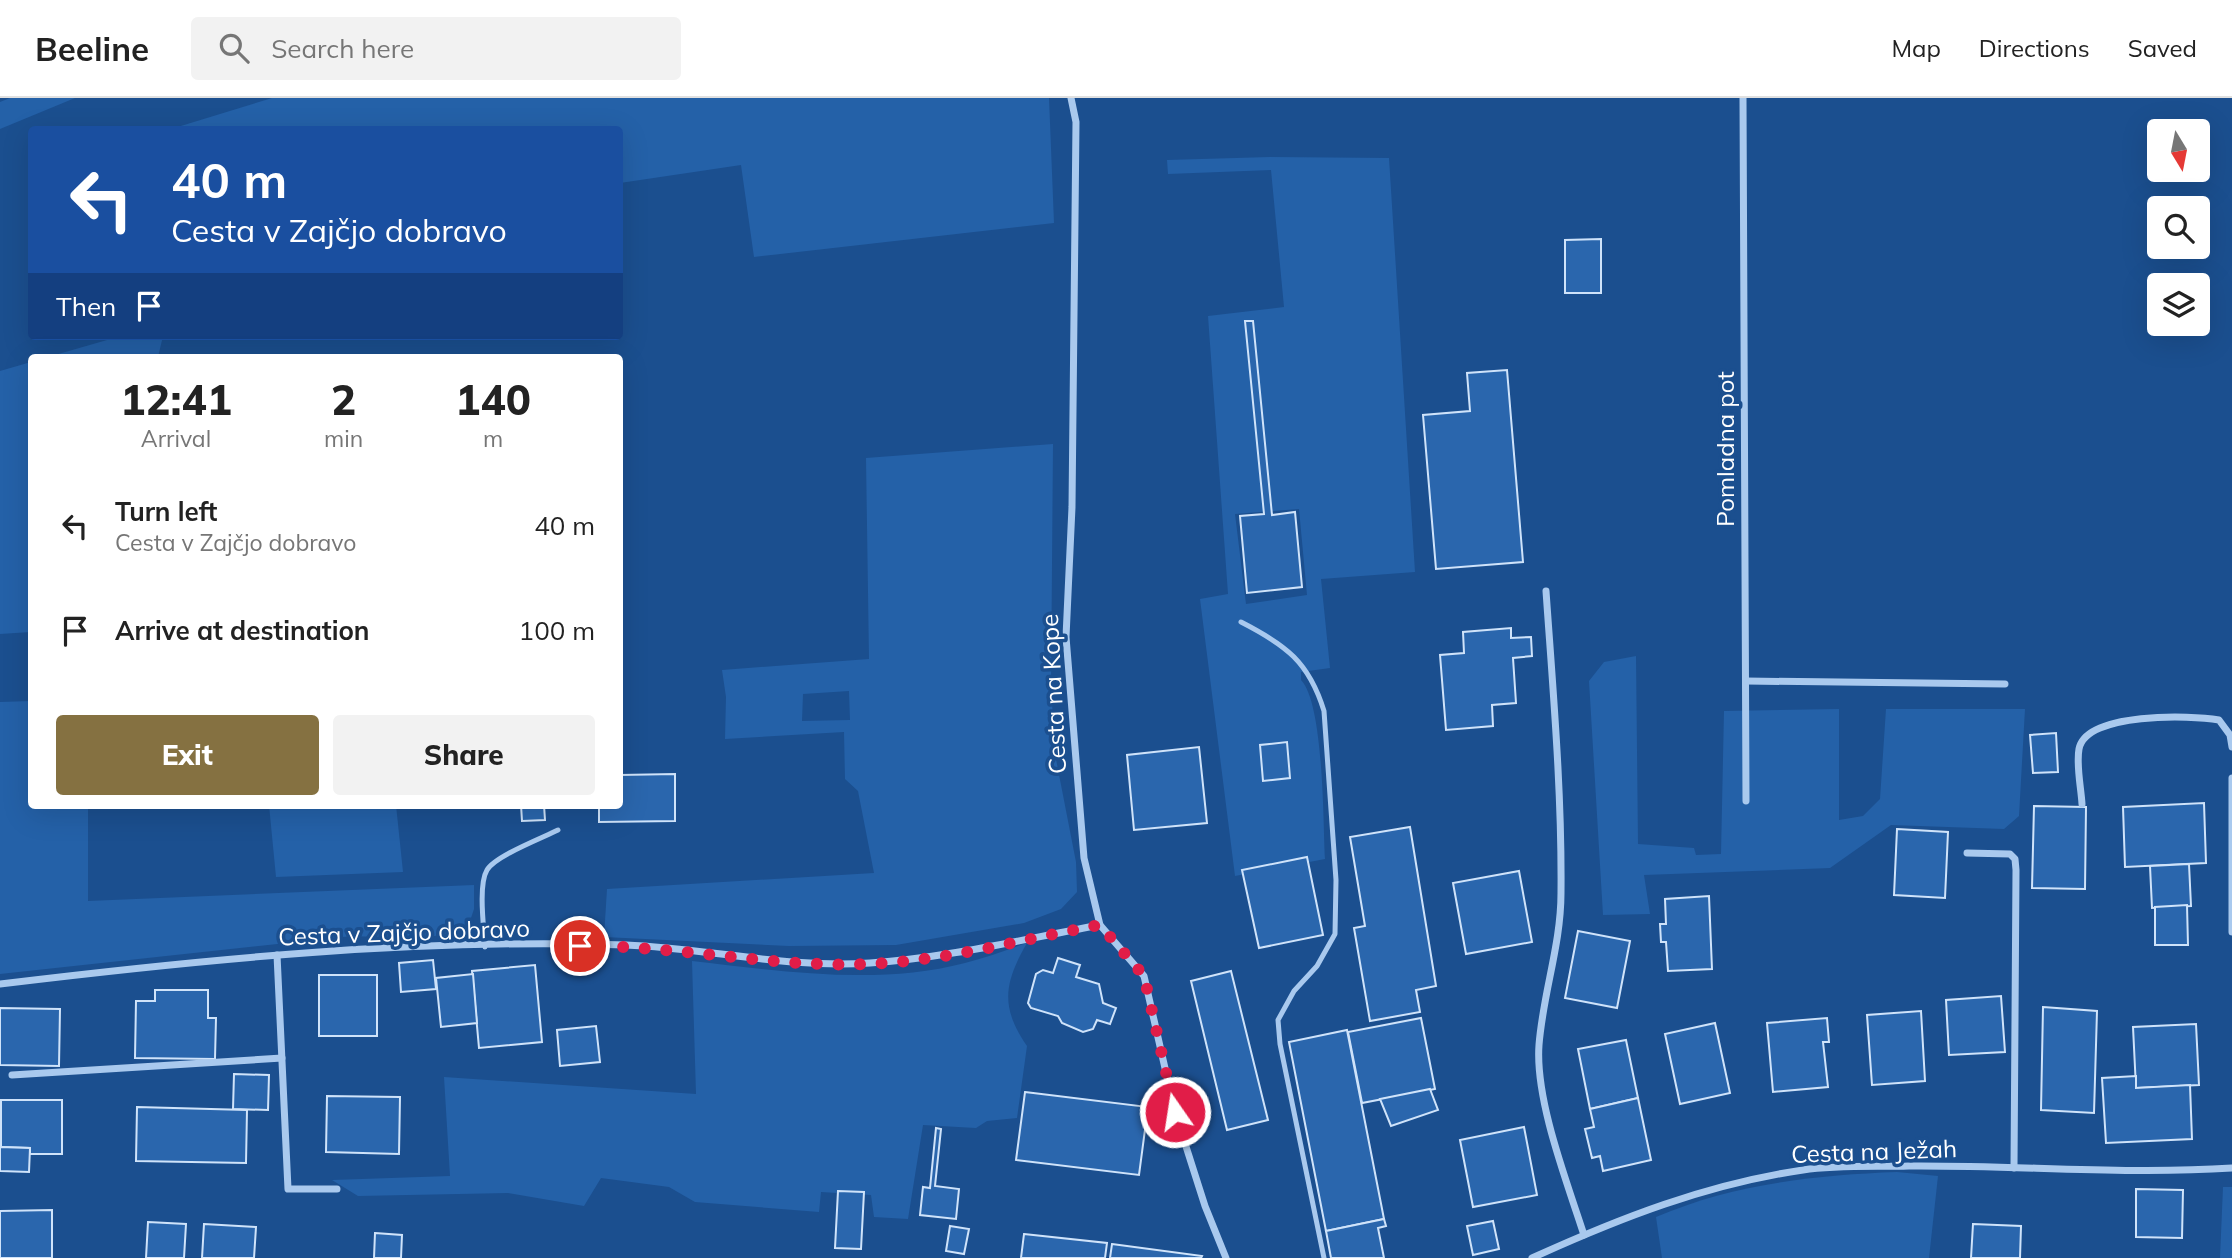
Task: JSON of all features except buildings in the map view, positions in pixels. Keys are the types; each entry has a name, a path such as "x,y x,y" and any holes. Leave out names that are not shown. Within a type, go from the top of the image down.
{"street":[{"name":"Cesta na Kope","path":"1071,98 1076,122 1072,506 1066,637 1084,858 1100,925 1144,976 1175,1112 1205,1206 1226,1258"},
{"name":"Pomladna pot","path":"1743,98 1746,801"},
{"path":"1546,591 1556,734 1561,892 1559,942 1539,1046 1542,1084 1554,1136 1584,1235"},
{"path":"1746,681 2005,684"},
{"path":"2082,803 2079,748 2088,733 2105,726 2191,715 2219,720 2230,735 2232,747"},
{"path":"2232,778 2232,932"},
{"path":"1968,853 2010,854 2015,859 2014,1168"},
{"name":"Cesta v Zajčjo dobravo","path":"0,984 178,963 485,947 628,945 762,959 868,964 944,954 1100,925"},
{"path":"277,956 288,1189 337,1189"},
{"path":"12,1075 282,1058"},
{"name":"Cesta na Ježah","path":"1532,1258 1679,1197 1724,1185 1806,1170 1866,1167 2232,1168"}],"lane":[{"path":"1241,622 1271,637 1303,663 1316,687 1324,711 1333,813 1335,934 1317,966 1294,990 1278,1020 1280,1044 1324,1258"},
{"path":"485,947 483,887 486,870 496,862 558,830"}],"shaded area":[{"path":"10,98 75,98 0,129 0,102"},
{"path":"272,98 1049,98 1054,223 754,257 741,165 623,183 623,126 181,126"},
{"path":"1389,158 1415,572 1321,579 1330,668 1301,672 1301,680 1309,693 1318,737 1325,859 1235,876 1200,599 1228,594 1208,316 1284,307 1271,170 1168,174 1167,160","holes":["1299,509 1307,595 1246,604 1235,514"]},
{"path":"107,340 162,340 159,354 58,354"},
{"path":"28,363 28,632 0,634 0,371"},
{"path":"1053,444 1051,685 1055,754 1076,862 1077,892 1061,909 1024,923 896,945 789,946 604,937 607,889 874,873 858,791 845,779 844,732 725,739 726,697 722,670 869,659 866,458","holes":["849,691 850,720 802,721 803,694"]},
{"path":"1636,656 1638,844 1694,848 1696,855 1721,854 1724,711 1839,709 1839,820 1863,816 1880,799 1886,709 2025,709 2019,816 2004,829 1891,825 1830,868 1644,875 1650,914 1603,915 1589,681 1604,662"},
{"path":"28,701 28,809 88,809 88,901 474,885 474,909 469,924 428,937 352,936 0,974 0,702"},
{"path":"269,809 396,809 403,872 276,877"},
{"path":"1027,943 1014,970 1008,995 1012,1019 1027,1046 1017,1118 987,1121 976,1128 923,1125 908,1219 874,1217 871,1195 821,1192 819,1212 695,1202 669,1187 601,1178 584,1206 508,1193 358,1196 332,1180 450,1176 444,1077 696,1094 692,961 829,974 898,974 965,963"},
{"path":"1897,1172 1938,1176 1929,1258 1662,1258 1656,1217 1685,1206 1714,1196 1775,1183"},
{"path":"2223,1187 2232,1187 2232,1258 2220,1258"}],"route":[{"path":"580,946 628,945 762,959 868,964 944,954 1100,925 1144,976 1175,1112"}]}
